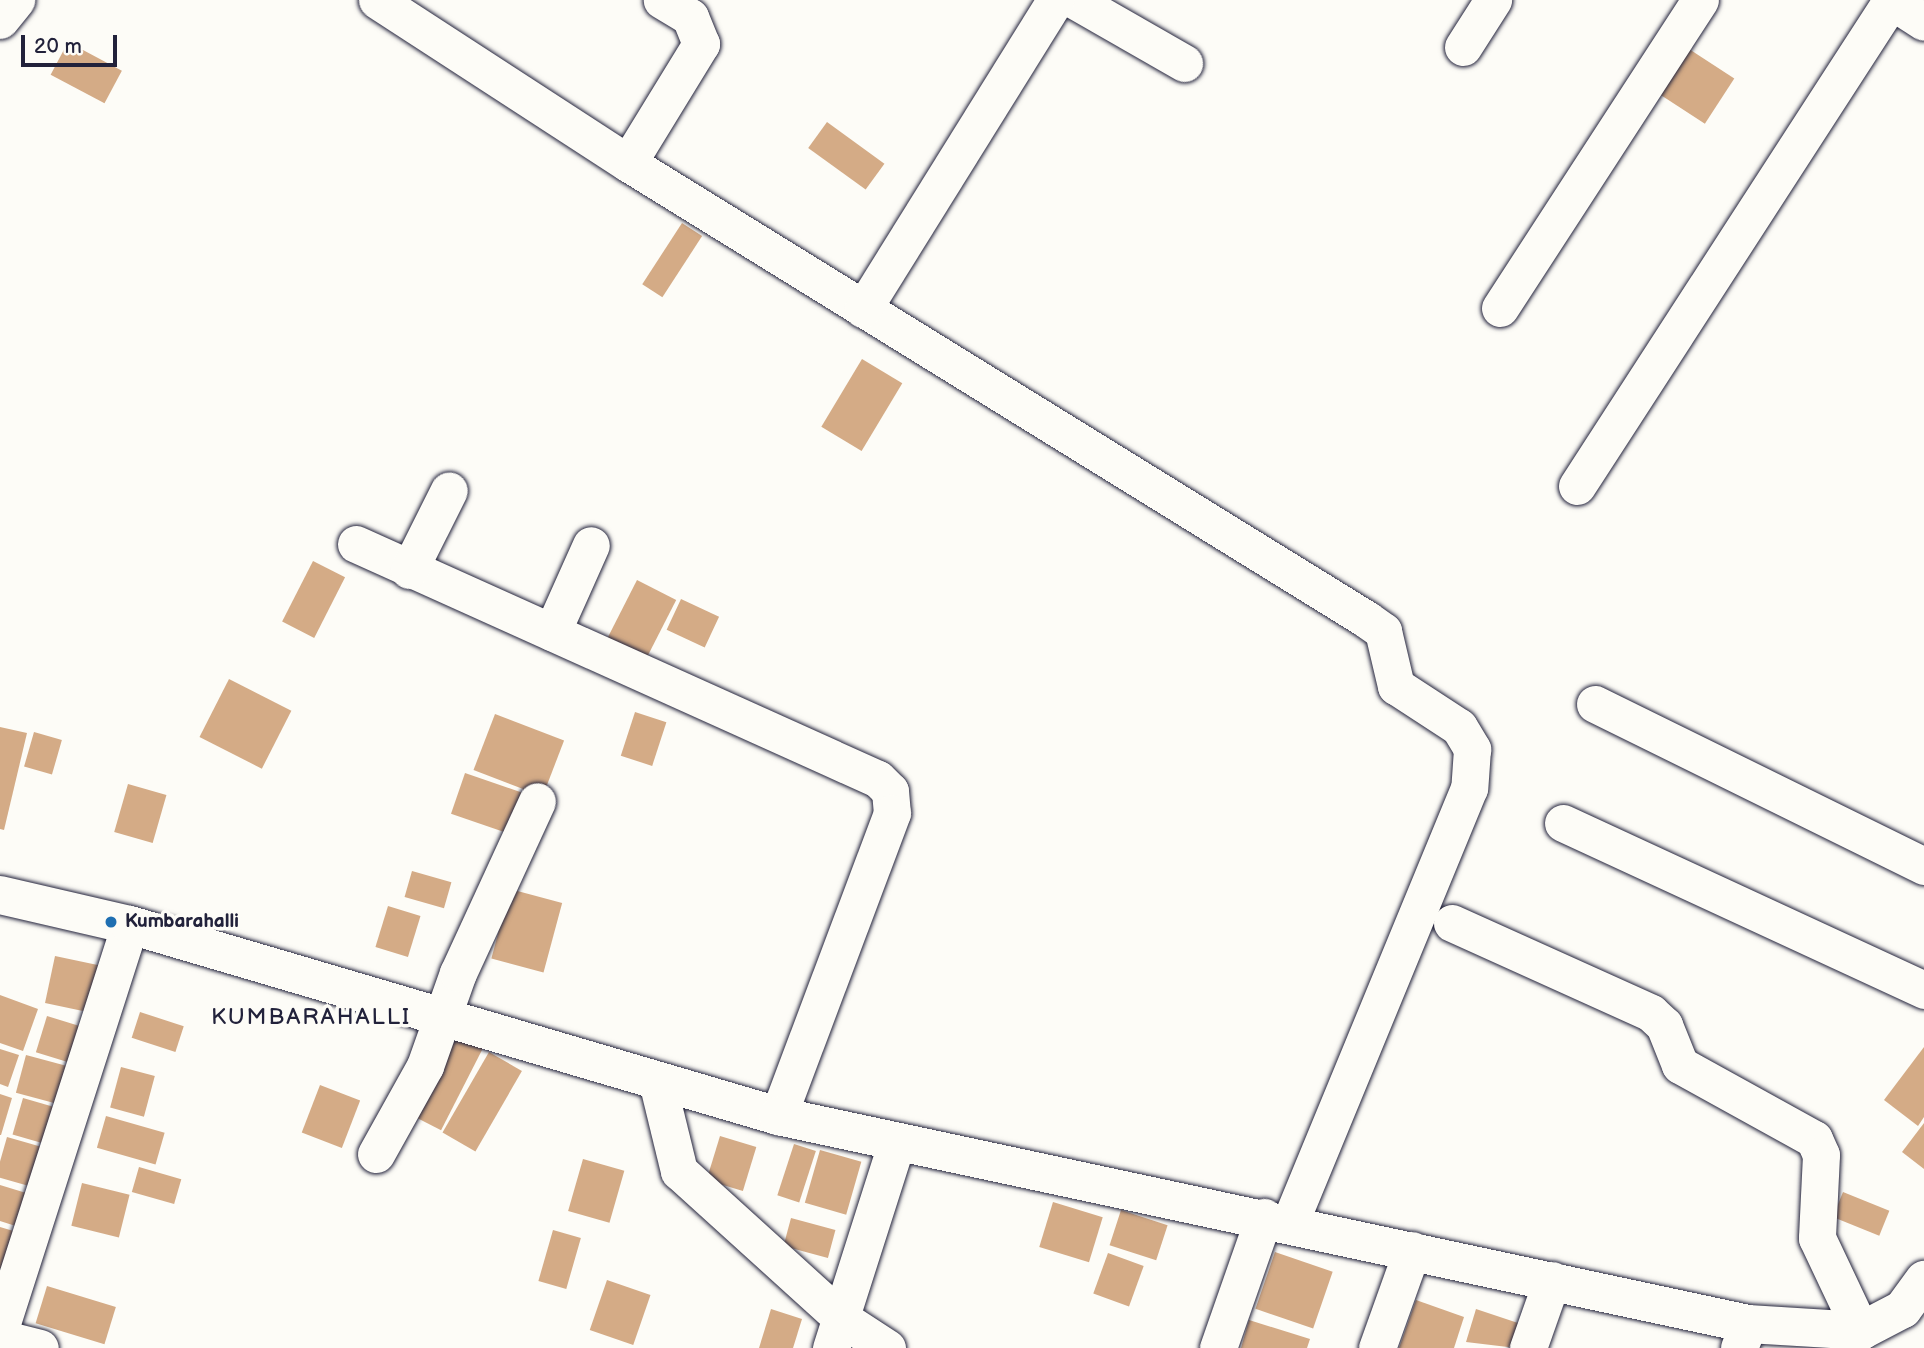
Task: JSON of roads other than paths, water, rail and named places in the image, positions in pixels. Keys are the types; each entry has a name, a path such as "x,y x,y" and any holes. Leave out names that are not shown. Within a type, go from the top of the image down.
{"street":[{"path":"0,20 16,0"},
{"path":"377,0 628,163 1383,631 1396,686 1459,727 1472,749 1469,788 1218,1348"},
{"path":"628,163 701,44 690,17 663,0"},
{"path":"863,309 1055,0"},
{"path":"1074,0 1184,63"},
{"path":"1463,47 1493,0"},
{"path":"1500,308 1700,0"},
{"path":"1577,486 1890,1 1924,22"},
{"path":"409,570 449,490"},
{"path":"356,544 878,779 890,791 892,813 778,1116"},
{"path":"552,632 591,545"},
{"path":"1595,704 1924,866"},
{"path":"376,1154 444,1017 458,973 537,801"},
{"path":"1563,823 1924,990"},
{"path":"0,895 130,925 444,1017 658,1085 778,1116 896,1144 1277,1220 1552,1280 1743,1336 1861,1331 1903,1309 1924,1280"},
{"path":"1451,923 1651,1013 1680,1065 1814,1139 1821,1155 1817,1238 1861,1331"},
{"path":"0,1329 130,925"},
{"path":"658,1085 679,1171 836,1333 887,1348"},
{"path":"836,1333 896,1144"},
{"path":"1377,1348 1412,1251"},
{"path":"1528,1348 1552,1280"},
{"path":"0,1338 40,1348"}],"place":[{"name":"Kumbarahalli","path":"111,922"}],"district":[{"name":"KUMBARAHALLI","path":"311,1017"}]}
